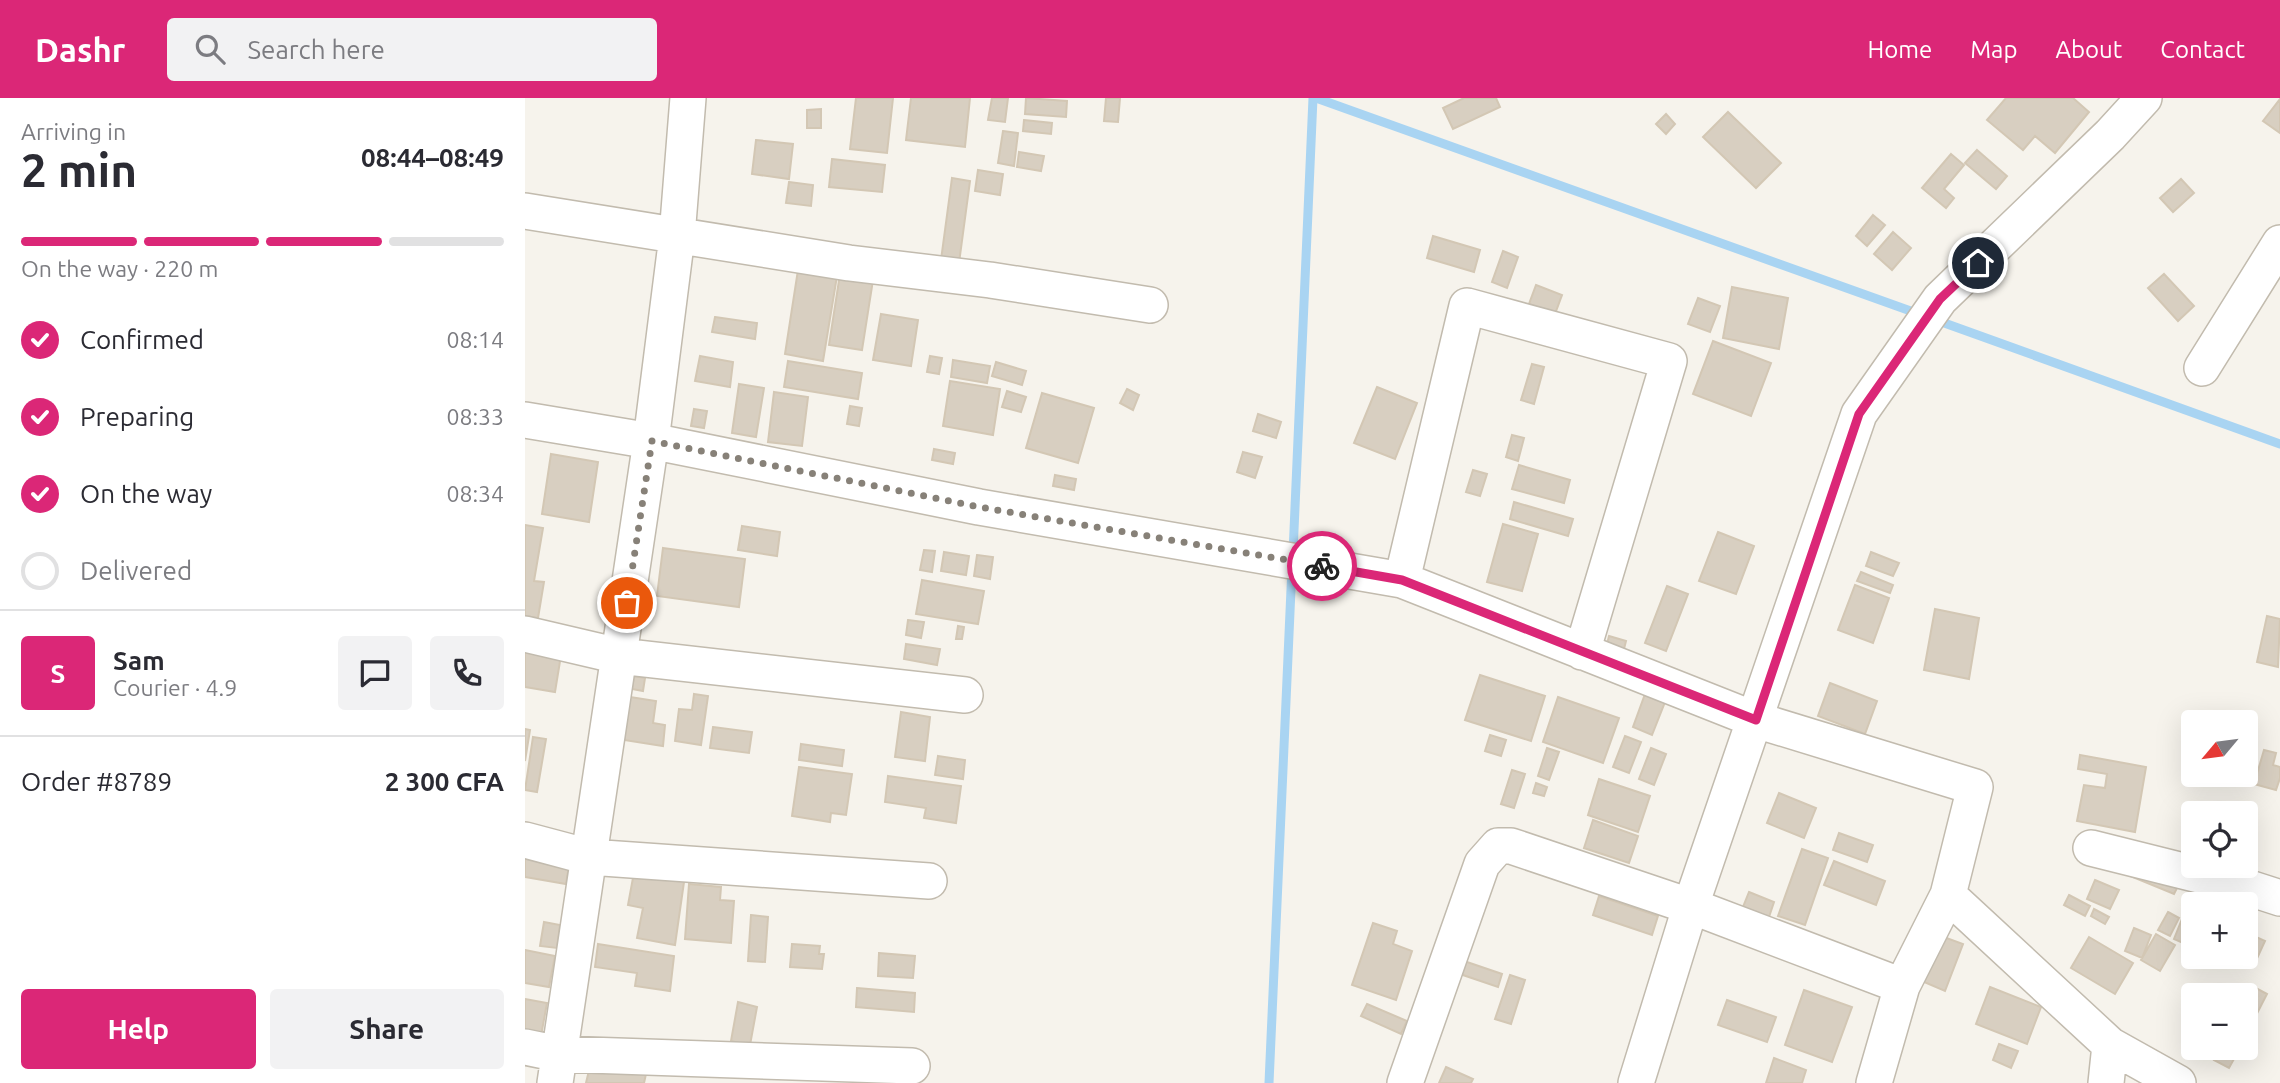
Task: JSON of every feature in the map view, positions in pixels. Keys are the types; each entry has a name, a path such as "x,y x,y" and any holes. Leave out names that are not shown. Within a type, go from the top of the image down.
{"street":[{"path":"557,1068 652,441 677,236 688,98"},
{"path":"1636,1083 1690,908 1859,414 1940,299 2110,135 2144,98"},
{"path":"525,211 849,263 989,280 1150,305"},
{"path":"2202,369 2280,243"},
{"path":"1402,580 1467,306 1669,361 1582,652"},
{"path":"525,419 652,441 979,507 1402,580 1756,720 1975,787 1948,895 1902,986 1874,1083"},
{"path":"525,634 619,656 965,695"},
{"path":"525,840 589,857 929,881"},
{"path":"1405,1083 1482,864 1498,846 1511,846 1690,908 1902,986"},
{"path":"2091,848 2243,886 2280,898"},
{"path":"1948,895 2110,1045 2178,1083"},
{"path":"2106,1083 2110,1045"},
{"path":"525,1047 557,1068 912,1066"}],"building":[{"path":"856,98 893,98 887,153 850,149"},
{"path":"911,98 970,98 965,147 906,140"},
{"path":"992,98 1008,98 1005,122 988,120"},
{"path":"1026,98 1067,101 1066,117 1025,114"},
{"path":"1106,98 1120,98 1118,122 1104,121"},
{"path":"1464,98 1496,98 1500,107 1453,129 1443,108"},
{"path":"2006,98 2073,98 2089,112 2055,153 2035,136 2023,150 1987,120"},
{"path":"2280,99 2280,133 2263,121"},
{"path":"821,109 821,128 807,128 807,110"},
{"path":"1728,112 1781,163 1756,188 1703,137"},
{"path":"1666,114 1675,124 1666,134 1656,124"},
{"path":"1024,120 1052,123 1051,134 1023,131"},
{"path":"1003,131 1018,133 1014,166 998,163"},
{"path":"756,140 793,144 789,179 752,174"},
{"path":"1977,150 2007,176 1996,189 1965,163"},
{"path":"1019,152 1044,156 1041,171 1017,167"},
{"path":"1951,154 1964,165 1944,189 1954,198 1946,208 1922,188"},
{"path":"832,159 885,165 882,192 829,187"},
{"path":"978,170 1003,174 1000,195 975,191"},
{"path":"952,178 970,181 959,263 941,260"},
{"path":"2181,179 2194,193 2173,212 2160,198"},
{"path":"789,182 813,185 811,206 786,203"},
{"path":"1873,215 1885,225 1867,246 1856,236"},
{"path":"1893,232 1911,248 1892,270 1874,254"},
{"path":"1433,236 1480,250 1474,272 1427,258"},
{"path":"1503,251 1518,257 1507,288 1492,282"},
{"path":"798,270 837,276 823,361 785,354"},
{"path":"840,274 873,280 862,350 829,345"},
{"path":"2164,274 2194,306 2178,321 2148,288"},
{"path":"1536,285 1562,295 1555,314 1529,304"},
{"path":"1732,287 1788,298 1779,349 1723,338"},
{"path":"1698,298 1720,306 1710,332 1688,324"},
{"path":"881,314 918,320 911,366 873,360"},
{"path":"715,317 757,323 755,339 712,332"},
{"path":"1713,341 1771,363 1751,416 1693,394"},
{"path":"700,356 733,362 730,387 695,381"},
{"path":"930,356 942,358 939,374 927,372"},
{"path":"953,360 990,366 987,383 951,377"},
{"path":"788,361 862,373 858,399 784,387"},
{"path":"996,362 1026,371 1022,385 992,376"},
{"path":"1532,364 1544,367 1534,404 1521,400"},
{"path":"950,381 1000,389 993,435 943,426"},
{"path":"739,384 764,388 756,437 732,433"},
{"path":"1377,387 1417,403 1395,459 1354,443"},
{"path":"1127,389 1139,395 1133,410 1120,403"},
{"path":"1007,391 1026,397 1021,412 1002,407"},
{"path":"774,392 808,397 802,446 768,442"},
{"path":"1042,393 1094,408 1078,463 1026,448"},
{"path":"850,406 862,408 859,426 847,424"},
{"path":"694,409 707,411 704,428 691,426"},
{"path":"1258,414 1281,422 1276,438 1253,431"},
{"path":"1512,435 1524,438 1518,461 1506,457"},
{"path":"934,449 955,453 953,464 932,460"},
{"path":"1243,452 1262,457 1255,478 1237,472"},
{"path":"551,454 598,462 589,522 542,514"},
{"path":"1519,465 1570,480 1564,503 1512,489"},
{"path":"1473,470 1487,474 1480,496 1466,492"},
{"path":"1055,475 1076,479 1074,490 1053,486"},
{"path":"1514,502 1573,519 1568,536 1510,519"},
{"path":"1503,524 1538,534 1522,591 1487,582"},
{"path":"525,525 543,528 534,581 544,582 538,618 525,616"},
{"path":"742,526 780,532 777,556 738,550"},
{"path":"1718,532 1754,546 1736,594 1699,581"},
{"path":"663,548 745,559 739,607 657,596"},
{"path":"924,550 935,551 932,572 920,570"},
{"path":"944,552 969,556 966,575 941,571"},
{"path":"1871,552 1899,563 1893,576 1866,566"},
{"path":"977,555 993,557 990,579 974,576"},
{"path":"1861,572 1893,585 1890,593 1857,581"},
{"path":"922,580 984,591 978,624 916,614"},
{"path":"1855,585 1889,598 1873,643 1838,630"},
{"path":"1667,586 1688,594 1666,651 1645,643"},
{"path":"1935,609 1979,618 1969,679 1924,670"},
{"path":"2267,616 2280,619 2278,667 2257,662"},
{"path":"908,620 924,622 921,638 906,635"},
{"path":"958,626 964,627 962,639 956,639"},
{"path":"1609,636 1626,641 1623,653 1606,648"},
{"path":"525,643 562,649 555,692 525,687"},
{"path":"906,644 940,649 937,665 904,659"},
{"path":"1480,675 1545,696 1531,741 1465,720"},
{"path":"634,676 645,678 643,691 632,689"},
{"path":"1830,683 1877,701 1865,734 1818,716"},
{"path":"694,694 708,696 701,745 675,741 679,709 692,710"},
{"path":"1645,694 1665,702 1652,735 1633,727"},
{"path":"630,697 656,701 653,723 665,725 663,746 624,740"},
{"path":"1558,697 1619,718 1603,763 1543,742"},
{"path":"901,712 930,717 925,761 895,757"},
{"path":"713,727 752,732 749,753 710,748"},
{"path":"525,729 530,730 525,761"},
{"path":"1490,735 1506,740 1501,756 1485,751"},
{"path":"1625,736 1641,742 1629,773 1613,767"},
{"path":"533,737 546,739 537,792 525,790"},
{"path":"801,744 844,750 842,766 799,760"},
{"path":"1547,748 1559,752 1549,780 1538,776"},
{"path":"1651,748 1666,754 1654,785 1639,779"},
{"path":"2264,750 2276,753 2273,765 2280,767 2280,778 2276,790 2258,785 2258,770"},
{"path":"2080,755 2146,767 2135,832 2077,821 2084,785 2105,788 2107,774 2078,769"},
{"path":"938,756 965,760 963,779 935,775"},
{"path":"799,767 852,774 846,815 831,813 830,822 792,816"},
{"path":"1512,770 1525,774 1514,808 1501,804"},
{"path":"888,776 961,786 956,823 924,818 926,808 885,802"},
{"path":"1599,779 1650,796 1638,832 1588,815"},
{"path":"1536,783 1547,787 1544,796 1533,793"},
{"path":"1779,793 1816,808 1804,838 1767,823"},
{"path":"1593,820 1638,836 1629,863 1584,848"},
{"path":"1839,833 1873,845 1867,862 1833,850"},
{"path":"1802,849 1828,858 1805,925 1778,916"},
{"path":"525,851 570,859 566,884 525,877"},
{"path":"1834,861 1885,881 1876,905 1824,885"},
{"path":"635,867 685,875 675,945 637,938 643,908 628,905"},
{"path":"2128,875 2181,880 2174,894"},
{"path":"2095,880 2119,890 2110,909 2087,899"},
{"path":"689,884 721,887 720,900 734,901 731,943 685,939"},
{"path":"1749,892 1774,902 1769,917 1743,907"},
{"path":"2069,895 2090,906 2085,916 2064,905"},
{"path":"1599,896 1658,916 1652,935 1593,915"},
{"path":"2094,909 2109,917 2105,924 2091,916"},
{"path":"2168,912 2179,918 2170,936 2158,930"},
{"path":"751,915 768,917 765,962 748,961"},
{"path":"544,922 560,925 557,948 540,946"},
{"path":"2181,922 2181,942 2174,939"},
{"path":"1373,923 1397,931 1393,944 1412,951 1396,1000 1352,985"},
{"path":"2134,928 2151,935 2142,958 2125,951"},
{"path":"2156,934 2175,945 2160,971 2141,960"},
{"path":"1941,936 1963,944 1945,991 1924,982"},
{"path":"2089,937 2133,963 2115,994 2071,968"},
{"path":"2258,938 2265,941 2258,956"},
{"path":"598,944 674,956 670,991 635,986 637,973 595,967"},
{"path":"792,944 820,946 819,954 824,954 822,969 790,967"},
{"path":"525,950 555,956 549,987 525,983"},
{"path":"879,953 915,956 913,978 878,976"},
{"path":"1464,961 1502,974 1498,987 1460,974"},
{"path":"1510,975 1525,980 1511,1024 1495,1019"},
{"path":"1990,987 2041,1007 2027,1044 1976,1024"},
{"path":"857,988 915,993 914,1012 856,1007"},
{"path":"2258,989 2267,994 2258,1012"},
{"path":"1804,990 1852,1007 1832,1062 1785,1045"},
{"path":"525,999 547,1003 541,1036 525,1033"},
{"path":"1727,1000 1776,1017 1767,1042 1718,1025"},
{"path":"738,1002 757,1007 750,1045 731,1041"},
{"path":"1367,1004 1407,1021 1401,1034 1361,1016"},
{"path":"1999,1044 2018,1051 2011,1068 1993,1060"},
{"path":"1774,1058 1806,1070 1802,1083 1766,1083"},
{"path":"2214,1060 2233,1060 2229,1068"},
{"path":"591,1062 646,1074 644,1083 586,1083"},
{"path":"1446,1067 1473,1079 1471,1083 1439,1083"}],"waterway":[{"path":"1293,553 1313,98"},
{"path":"1316,98 1919,314"},
{"path":"1936,320 2280,444"},
{"path":"1269,1083 1292,567"}],"way so far":[{"path":"627,603 652,441 979,507 1322,566"}],"route":[{"path":"1322,566 1402,580 1756,720 1859,414 1940,299 1978,263"}]}
